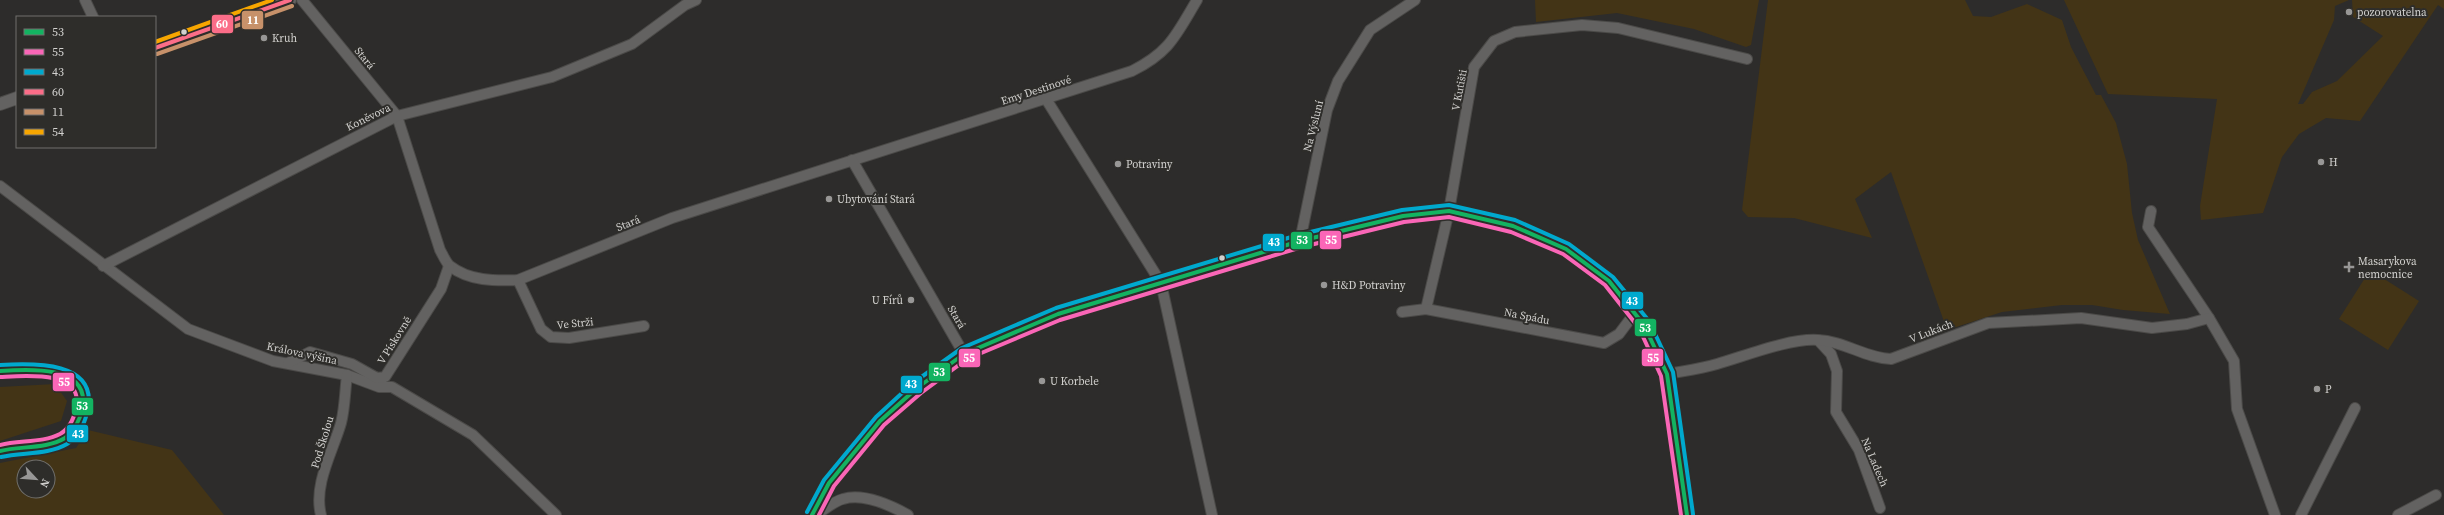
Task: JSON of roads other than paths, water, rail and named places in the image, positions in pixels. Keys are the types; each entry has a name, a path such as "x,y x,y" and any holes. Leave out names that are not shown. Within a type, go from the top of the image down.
{"street":[{"path":"85,0 93,16"},
{"path":"243,16 260,0"},
{"path":"156,48 290,0"},
{"name":"Stará","path":"302,0 397,116 440,250 449,266 465,274 491,281 518,280 672,218 852,160 964,354"},
{"name":"Koněvova","path":"103,266 397,116 552,77 632,44 685,5 696,0"},
{"name":"Emy Destinové","path":"852,160 1132,71 1153,61 1170,44 1196,0"},
{"name":"Na Výsluní","path":"1300,241 1327,110 1338,81 1370,30 1415,0"},
{"name":"V Kutišti","path":"1426,309 1449,211 1474,67 1494,41 1515,32 1582,25 1618,28 1747,59"},
{"path":"0,104 16,98"},
{"path":"1046,99 1161,283 1212,515"},
{"name":"Králova výšina","path":"0,186 103,266 188,329 273,361 347,375 379,387 392,387 473,435 556,515"},
{"path":"812,515 829,483 880,421 917,388 964,354 1058,314 1300,241 1403,216 1449,211 1513,226 1566,249 1608,282 1644,325 1666,374 1675,419 1687,515"},
{"path":"2151,211 2148,227 2210,318 2234,361 2237,409 2276,515"},
{"name":"V Pískovně","path":"288,363 310,352 352,364 377,378 385,377 441,289 449,266"},
{"name":"Ve Strži","path":"518,280 541,329 551,337 569,338 644,326"},
{"name":"Na Spádu","path":"1402,312 1426,309 1604,344 1619,334 1634,314"},
{"name":"V Lukách","path":"1666,374 1715,365 1798,341 1818,340 1845,345 1876,359 1891,359 1988,323 2081,318 2152,328 2187,324 2210,318"},
{"name":"Na Ladech","path":"1818,340 1831,354 1837,370 1836,412 1859,450 1880,508"},
{"path":"0,371 35,370 64,374 79,389 84,404 80,420 66,438 43,444 0,451"},
{"name":"Pod Školou","path":"321,515 319,506 324,476 342,422 347,375"},
{"path":"2301,515 2355,408"},
{"path":"2398,515 2436,495"},
{"path":"816,515 842,499 858,497 892,506 908,515"}],"place":[{"name":"pozorovatelna","path":"2349,12"},
{"name":"Kruh","path":"264,38"},
{"name":"H","path":"2321,162"},
{"name":"Potraviny","path":"1118,164"},
{"name":"Ubytování Stará","path":"829,199"},
{"name":"Masarykova nemocnice","path":"2349,267"},
{"name":"H&D Potraviny","path":"1324,285"},
{"name":"U Fírů","path":"911,300"},
{"name":"U Korbele","path":"1042,381"},
{"name":"P","path":"2317,389"}]}
